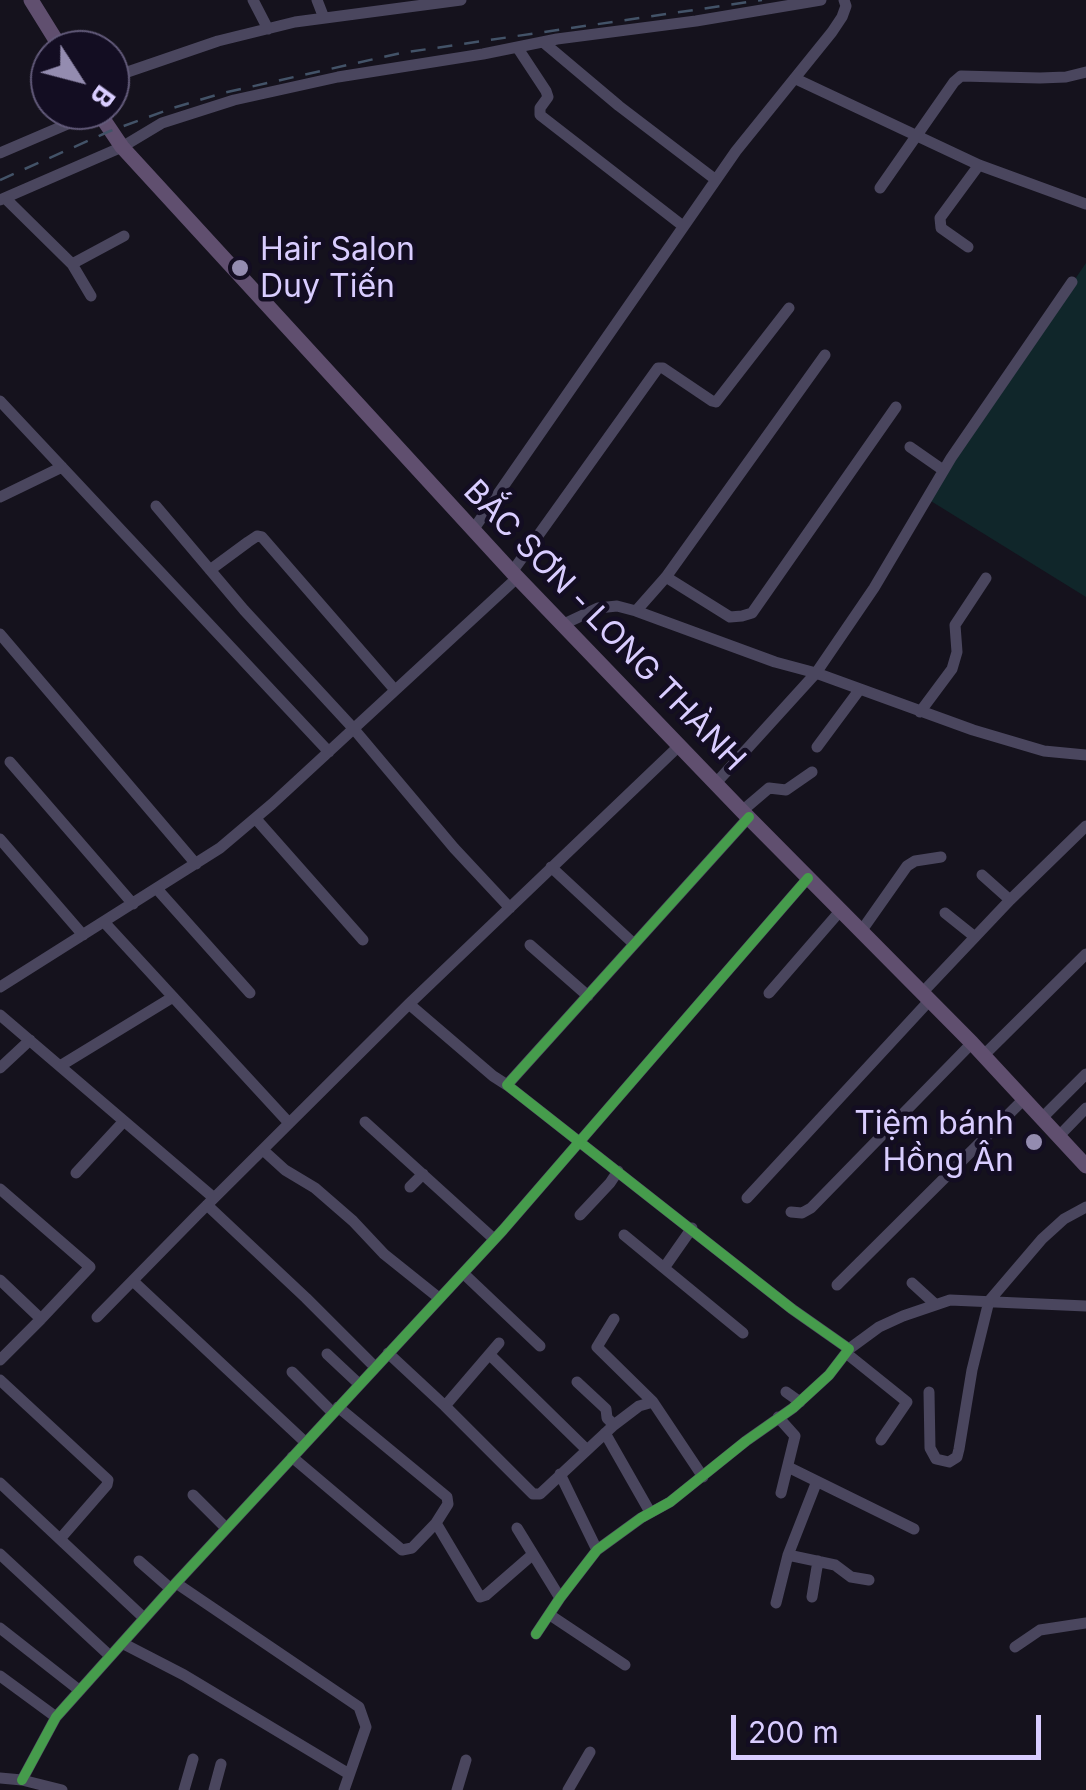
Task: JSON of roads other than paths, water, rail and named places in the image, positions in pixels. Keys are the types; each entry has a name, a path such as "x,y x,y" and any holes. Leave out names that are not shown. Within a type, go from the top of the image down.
{"main road":[{"path":"32,0 50,30"},
{"name":"BẮC SƠN - LONG THÀNH","path":"110,130 122,148 473,530 978,1049 1086,1166"}],"street":[{"path":"253,0 268,29"},
{"path":"317,0 324,18"},
{"path":"130,71 218,41 268,29 461,0"},
{"path":"91,296 72,264 3,199 122,148 162,123 234,100 338,77 822,0"},
{"path":"473,530 683,226 832,32 850,1"},
{"path":"542,42 716,180"},
{"path":"517,47 548,96 540,115 683,226"},
{"path":"880,188 961,76 1040,78 1086,72"},
{"path":"796,79 979,165 1086,204"},
{"path":"0,152 51,130"},
{"path":"968,247 941,228 940,218 979,165"},
{"path":"72,264 124,236"},
{"path":"716,783 816,673 874,588 943,470 1072,282"},
{"path":"0,987 220,848 395,690 515,574 658,368 718,401 789,308"},
{"path":"636,611 666,577 824,355"},
{"path":"0,401 329,752"},
{"path":"666,577 730,617 752,613 896,406"},
{"path":"910,447 943,470"},
{"path":"0,497 62,466"},
{"path":"156,506 510,908"},
{"path":"210,570 257,536 262,537 395,690"},
{"path":"920,712 952,669 957,652 955,625 986,578"},
{"path":"564,624 598,608 617,606 920,712 1044,751 1086,755"},
{"path":"0,634 196,864"},
{"path":"817,746 860,689"},
{"path":"98,1318 409,1004 680,745"},
{"path":"10,762 133,904"},
{"path":"507,1084 770,787 786,790 812,772"},
{"path":"256,819 363,940"},
{"path":"747,1198 975,937 1086,826"},
{"path":"0,839 83,936"},
{"path":"862,930 907,866 941,857"},
{"path":"551,866 634,944"},
{"path":"982,876 1010,900"},
{"path":"22,1780 56,1717 494,1239 808,878"},
{"path":"157,888 250,993"},
{"path":"769,993 841,910"},
{"path":"945,913 975,937"},
{"path":"104,922 289,1123"},
{"path":"530,945 588,996"},
{"path":"791,1212 802,1213 811,1208 978,1049 1086,954"},
{"path":"60,1066 172,998"},
{"path":"409,1004 489,1081 507,1084 848,1351 906,1402 880,1440"},
{"path":"0,1015 124,1121 375,1368"},
{"path":"0,1068 30,1040"},
{"path":"1042,1118 1086,1074"},
{"path":"836,1284 1024,1099"},
{"path":"1059,1136 1086,1108"},
{"path":"76,1173 124,1121"},
{"path":"366,1122 494,1239"},
{"path":"263,1150 284,1170 316,1188 384,1254 439,1298"},
{"path":"580,1214 618,1170"},
{"path":"410,1188 422,1174"},
{"path":"0,1189 90,1267 0,1360"},
{"path":"930,1392 930,1448 936,1460 949,1462 959,1449 972,1370 990,1300 1042,1239 1064,1219 1086,1207"},
{"path":"664,1268 692,1228"},
{"path":"624,1235 742,1333"},
{"path":"463,1273 540,1346"},
{"path":"0,1280 41,1318"},
{"path":"133,1281 305,1442"},
{"path":"912,1283 935,1304"},
{"path":"536,1634 597,1550 670,1502 800,1402 848,1351 880,1327 935,1304 962,1300 1086,1306"},
{"path":"614,1319 597,1344 598,1350 653,1402 703,1477"},
{"path":"445,1406 499,1344"},
{"path":"388,1353 533,1494 540,1494 609,1429 639,1406 653,1402"},
{"path":"327,1354 359,1384"},
{"path":"490,1356 586,1449"},
{"path":"292,1372 447,1497 448,1504 412,1548 402,1550 292,1457"},
{"path":"0,1380 108,1480 60,1539"},
{"path":"576,1382 605,1408 609,1429 650,1512"},
{"path":"786,1392 800,1402"},
{"path":"778,1418 795,1436 781,1493"},
{"path":"788,1467 914,1529"},
{"path":"560,1474 597,1550"},
{"path":"776,1602 788,1555 816,1481"},
{"path":"0,1483 144,1618"},
{"path":"192,1494 226,1528"},
{"path":"436,1523 480,1598 532,1555"},
{"path":"517,1528 560,1598"},
{"path":"0,1554 110,1656"},
{"path":"788,1555 835,1565 856,1580 869,1580"},
{"path":"139,1561 359,1707 366,1727 344,1790"},
{"path":"812,1597 818,1561"},
{"path":"550,1615 624,1665"},
{"path":"1015,1647 1040,1630 1086,1622"},
{"path":"0,1628 80,1690"},
{"path":"122,1642 349,1774"},
{"path":"0,1676 56,1717"},
{"path":"568,1790 590,1752"},
{"path":"184,1790 193,1759"},
{"path":"457,1790 466,1760"},
{"path":"214,1790 221,1764"},
{"path":"0,1778 62,1790"}],"railway":[{"path":"0,180 110,131 223,93 401,53 762,0"}],"place":[{"name":"Hair Salon Duy Tiến","path":"240,268"},
{"name":"Tiệm bánh Hồng Ân","path":"1034,1142"}]}
